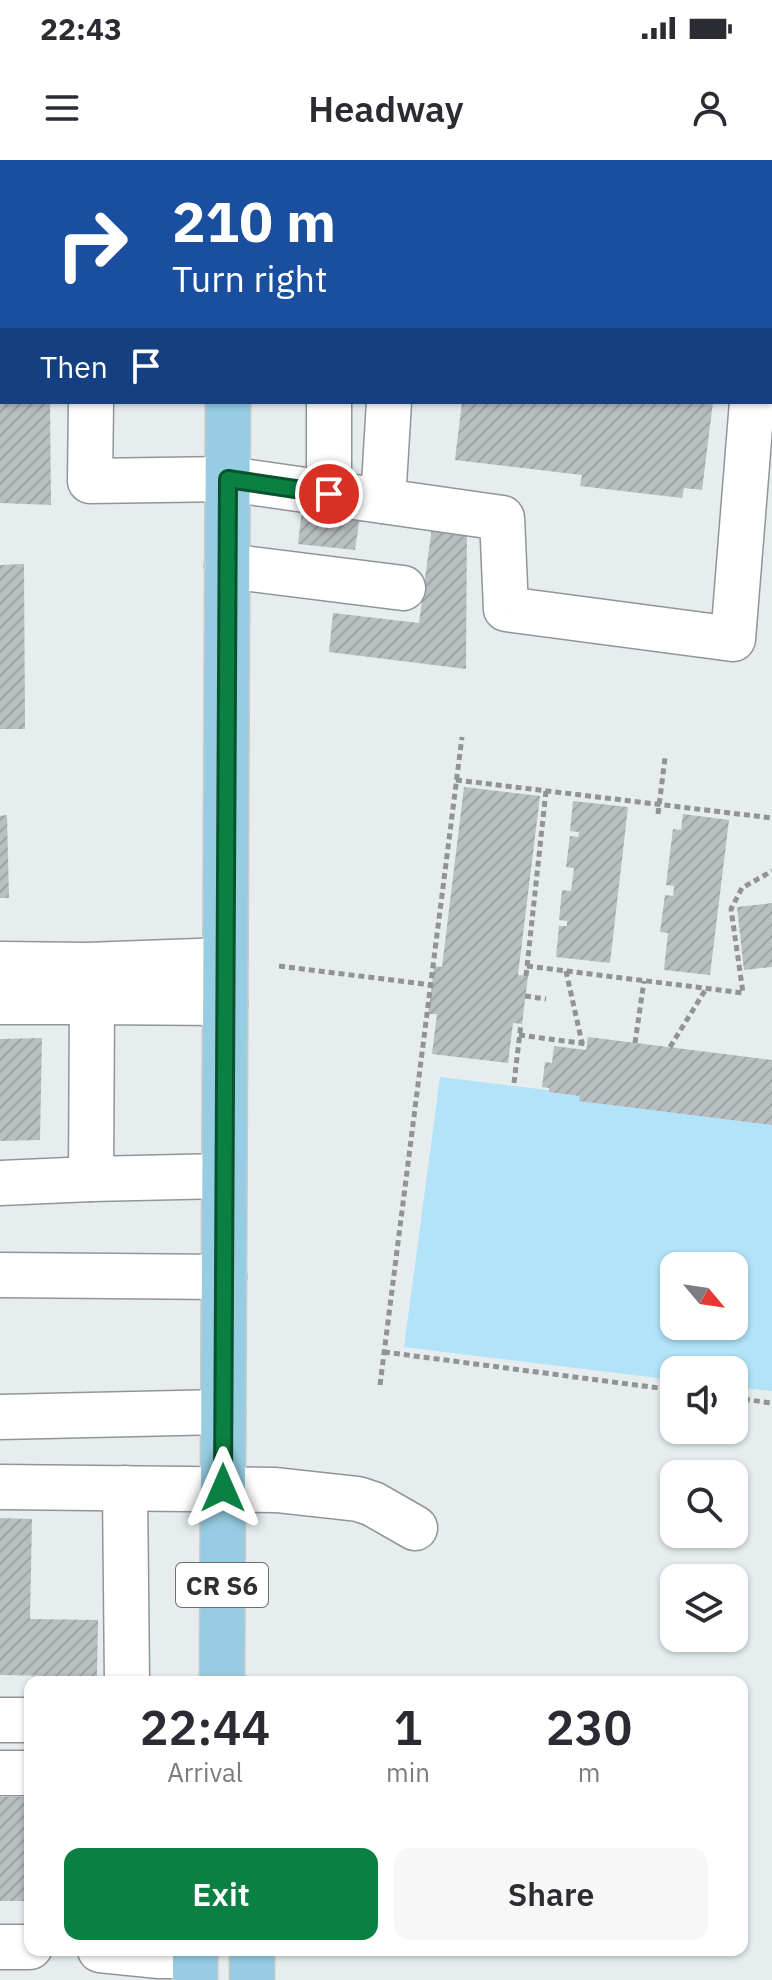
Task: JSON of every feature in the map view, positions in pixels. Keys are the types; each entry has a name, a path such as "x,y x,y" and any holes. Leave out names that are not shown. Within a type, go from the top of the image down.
{"main road":[{"name":"CR S6","path":"222,1676 228,404"},
{"path":"252,1956 252,1980"}],"lane":[{"path":"91,404 90,481 228,479 502,518 506,609 733,639 756,563 760,466 752,404"},
{"path":"329,404 329,494"},
{"path":"383,501 389,404"},
{"path":"227,566 403,588"},
{"path":"0,964 87,965 225,960"},
{"path":"0,1002 225,1003"},
{"path":"91,1179 92,1002"},
{"path":"0,1183 224,1176"},
{"path":"0,1275 224,1277"},
{"path":"0,1417 223,1412"},
{"path":"0,1487 276,1490 358,1499 415,1528"},
{"path":"125,1488 127,1676"},
{"path":"0,1720 24,1720"},
{"path":"0,1773 24,1773"},
{"path":"0,1947 24,1947"},
{"path":"106,1980 107,1956"},
{"path":"159,1956 195,1962"}],"path":[{"path":"380,1385 462,737"},
{"path":"658,814 665,758"},
{"path":"456,780 772,818"},
{"path":"526,976 546,791"},
{"path":"527,966 743,993 731,909 742,888 772,871"},
{"path":"279,966 431,985"},
{"path":"519,1035 584,1043 566,971"},
{"path":"635,1043 644,981"},
{"path":"670,1047 706,989"},
{"path":"525,996 546,999"},
{"path":"514,1083 521,1024"},
{"path":"384,1352 660,1388"},
{"path":"748,1400 772,1403"}],"shaded area":[{"path":"440,1077 772,1117 772,1391 748,1388 748,1356 660,1356 660,1378 404,1347"}],"building":[{"path":"0,404 50,404 51,505 0,503"},
{"path":"462,404 713,404 702,490 684,488 682,498 580,486 582,475 455,460"},
{"path":"303,502 361,509 355,550 298,544"},
{"path":"433,519 467,524 466,669 329,652 333,613 419,623"},
{"path":"24,564 25,729 0,729 0,565"},
{"path":"464,787 540,796 518,975 528,976 522,1024 513,1023 508,1063 432,1054 437,1014 428,1014 434,966 442,967"},
{"path":"573,801 628,807 610,963 556,957 559,926 567,926 567,921 559,920 562,890 571,891 574,868 566,867 570,836 578,837 579,832 570,831"},
{"path":"683,814 729,820 710,975 664,970 668,933 660,932 665,895 673,896 674,886 666,885 673,829 681,830"},
{"path":"7,815 9,898 0,898 0,816"},
{"path":"772,903 772,967 744,970 737,907"},
{"path":"588,1037 772,1060 772,1125 579,1101 580,1096 549,1092 549,1088 542,1087 545,1062 552,1063 554,1046 586,1050"},
{"path":"42,1038 40,1140 0,1141 0,1039"},
{"path":"0,1518 32,1519 30,1619 98,1620 97,1676 0,1675"},
{"path":"0,1797 24,1797 24,1901 0,1901"}],"route":[{"path":"223,1488 228,479 329,494"}]}
